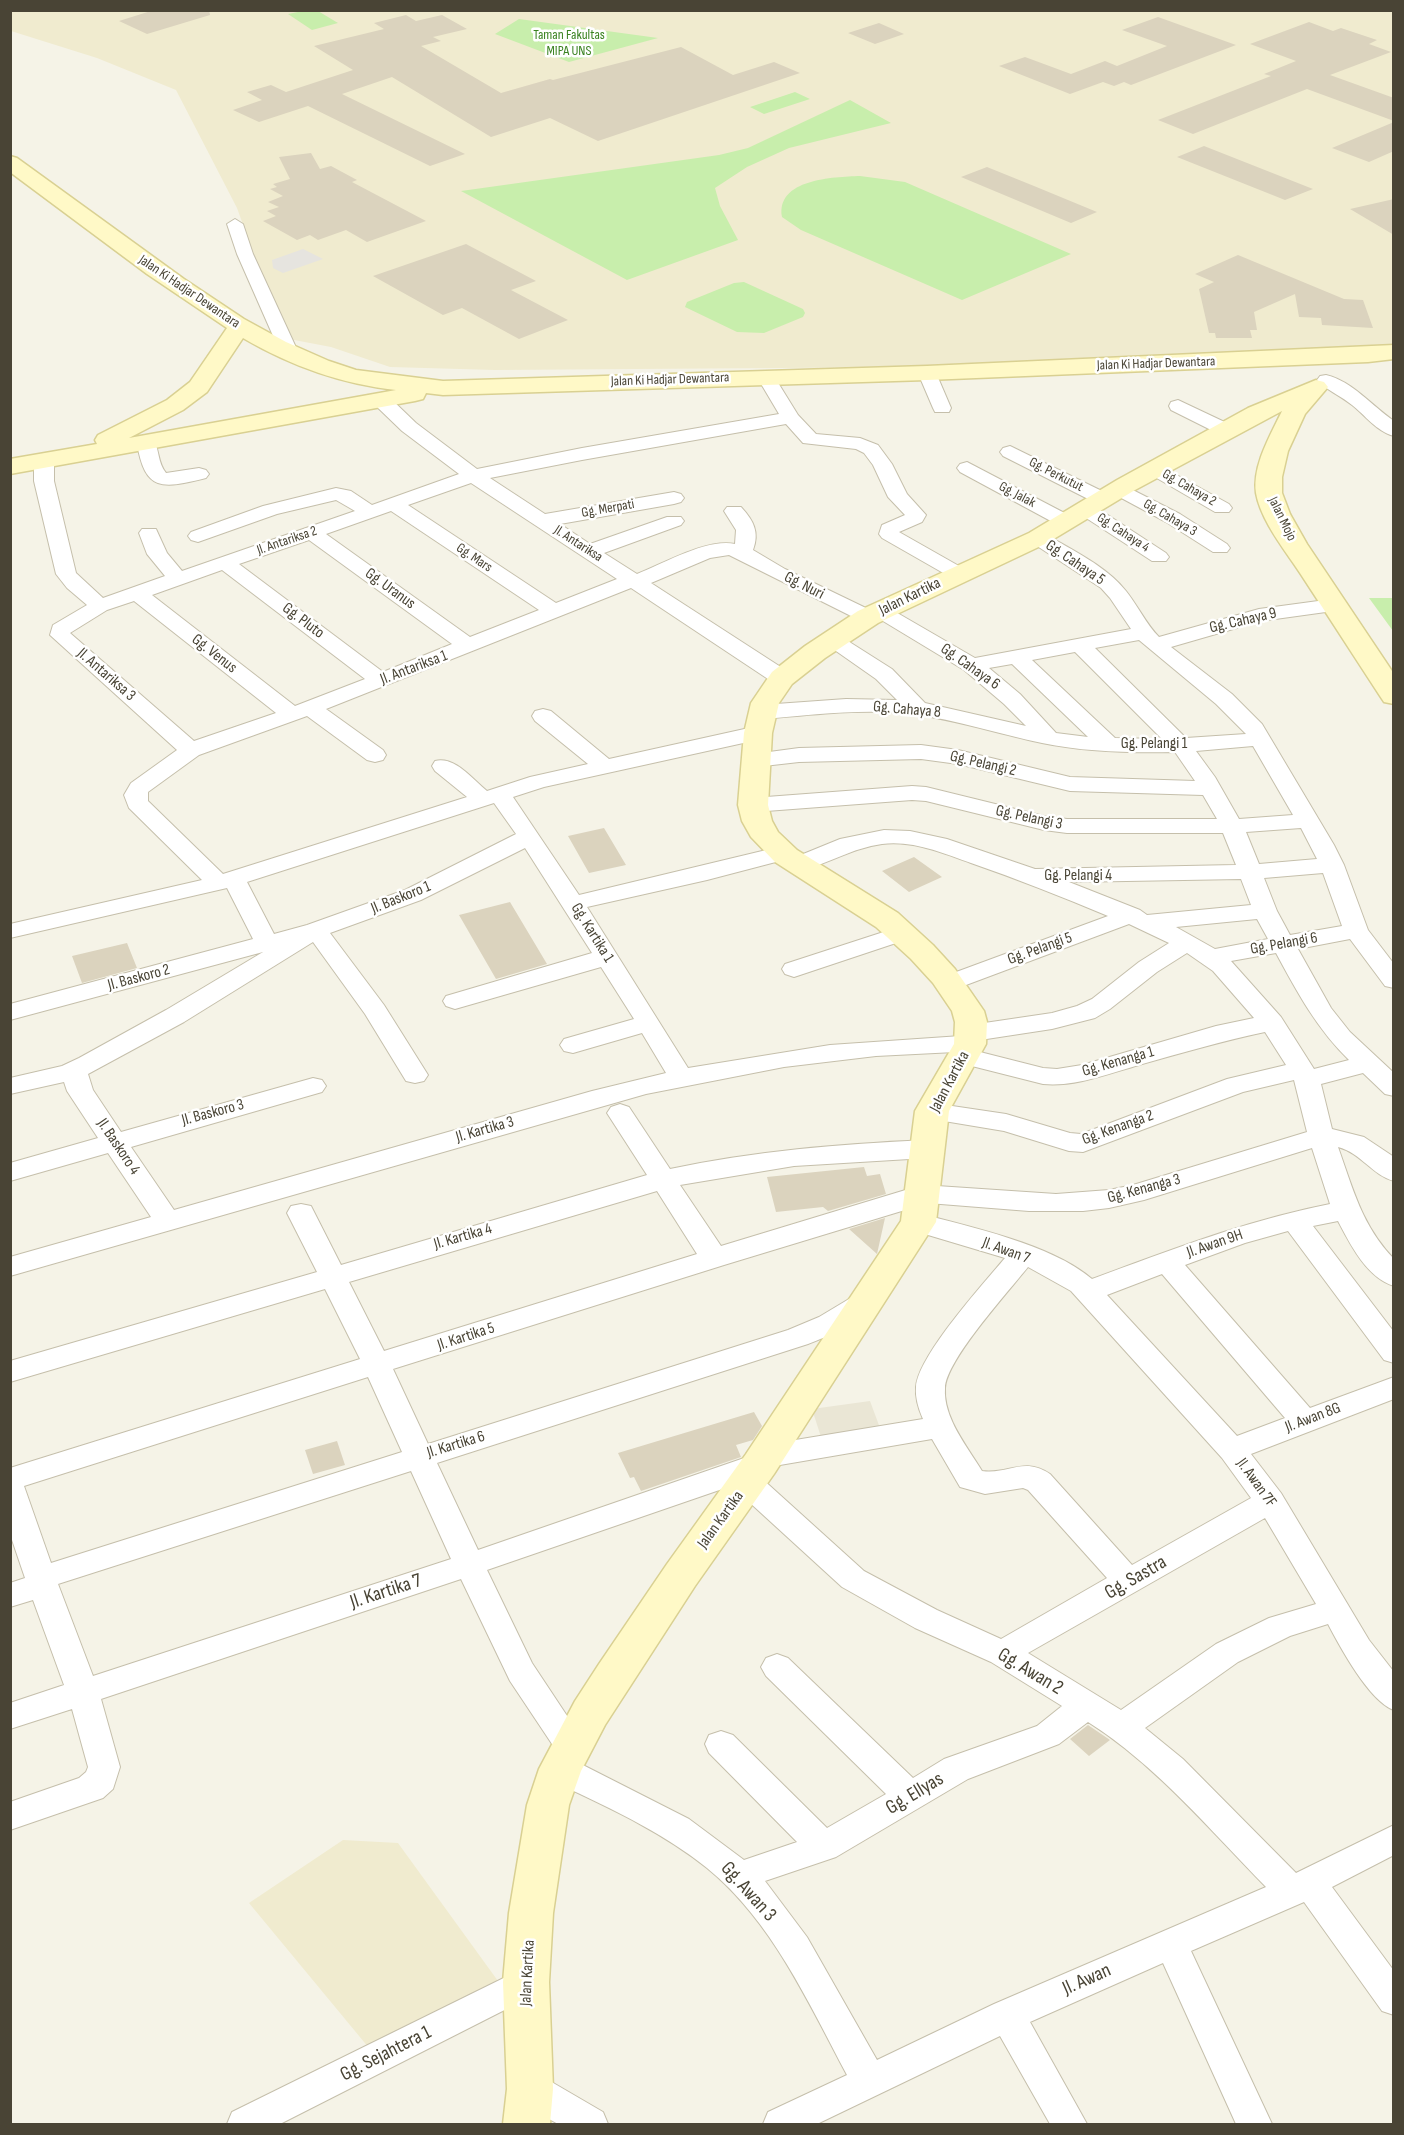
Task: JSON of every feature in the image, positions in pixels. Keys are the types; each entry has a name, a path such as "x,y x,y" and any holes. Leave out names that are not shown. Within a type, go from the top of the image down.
{"street":[{"name":"Jalan Ki Hadjar Dewantara","path":"10,162 148,264 239,327 316,365 366,379 443,388 927,373 1368,355 1394,352"},
{"path":"235,224 245,254 290,354"},
{"path":"76,455 175,405 199,387 239,327"},
{"name":"Jalan Mojo","path":"1368,355 1316,389 1294,411 1276,451 1269,477 1269,493 1277,514 1392,693"},
{"path":"927,373 942,408"},
{"path":"766,377 790,418 801,432 814,441 860,444 873,450 898,497 916,515 915,518 889,529 889,534 959,574"},
{"path":"10,467 382,401 443,388"},
{"path":"1394,430 1359,402 1316,389 1311,412 1291,468 1288,499 1293,510 1394,662"},
{"name":"Jalan Kartika","path":"526,2124 530,2089 526,1982 531,1913 539,1849 548,1805 566,1757 590,1713 681,1575 758,1468 867,1301 920,1204 932,1111 969,1044 968,1011 949,983 902,933 859,900 791,859 766,837 757,821 753,805 758,735 772,690 782,678 833,640 874,614 1083,512 1264,409 1316,389"},
{"name":"Jl. Antariksa","path":"382,401 409,427 473,476 782,678"},
{"path":"1178,406 1226,430"},
{"name":"Jl. Antariksa 2","path":"100,606 473,476 582,454 790,418"},
{"path":"146,443 150,465 161,479 166,481 199,474"},
{"name":"Gg. Perkutut","path":"1010,452 1083,512"},
{"path":"44,461 44,481 66,574 100,606"},
{"name":"Gg. Jalak","path":"967,468 1083,512"},
{"name":"Gg. Cahaya 2","path":"1155,469 1222,508"},
{"path":"198,536 270,510 336,494 344,495 370,512"},
{"name":"Gg. Merpati","path":"542,521 674,498"},
{"name":"Gg. Mars","path":"393,504 555,612"},
{"path":"734,511 747,529 747,542 742,552"},
{"name":"Gg. Cahaya 3","path":"1083,512 1173,518 1220,548"},
{"name":"Gg. Cahaya 4","path":"1083,512 1159,557"},
{"name":"Gg. Cahaya 5","path":"1083,512 1079,563 1118,594 1149,639 1242,714 1260,739 1332,865 1356,931 1394,981"},
{"path":"589,551 674,521"},
{"name":"Gg. Uranus","path":"312,532 468,646"},
{"path":"149,533 157,554 178,579"},
{"name":"Jl. Antariksa 1","path":"226,881 137,803 135,795 139,788 191,750 300,711 717,549 742,552"},
{"name":"Gg. Nuri","path":"742,552 778,573 874,614"},
{"name":"Gg. Pluto","path":"225,562 381,680"},
{"name":"Gg. Venus","path":"137,593 300,711 375,755"},
{"name":"Gg. Cahaya 9","path":"972,665 1080,645 1149,639 1259,615 1334,605"},
{"name":"Jl. Antariksa 3","path":"100,606 63,626 59,632 60,635 191,750"},
{"name":"Gg. Cahaya 6","path":"874,614 972,665 1012,699 1049,738"},
{"path":"833,640 884,674 918,708"},
{"path":"1080,645 1181,745 1232,826 1265,911 1320,1011 1341,1038 1394,1088"},
{"path":"1017,657 1107,743"},
{"name":"Gg. Cahaya 8","path":"758,735 824,708 918,708 1049,738"},
{"path":"543,716 605,767"},
{"path":"10,931 226,881 559,777 758,735"},
{"name":"Gg. Pelangi 2","path":"758,735 810,755 921,752 958,757 1070,784 1209,788"},
{"name":"Gg. Pelangi 1","path":"1049,738 1107,743 1181,745 1260,739"},
{"name":"Gg. Kartika 1","path":"443,766 491,797 530,837 608,957 680,1076"},
{"name":"Gg. Pelangi 3","path":"753,805 912,793 926,794 1044,824 1067,826 1232,826 1308,821"},
{"name":"Jl. Baskoro 1","path":"267,944 316,930 434,886 530,837"},
{"name":"Gg. Pelangi 4","path":"573,903 707,873 791,859 871,839 910,838 955,849 1033,876 1251,872 1332,865"},
{"path":"1033,876 1139,919 1187,942 1211,957 1272,1023 1305,1075 1313,1110 1346,1210 1366,1247 1394,1276"},
{"path":"226,881 267,944"},
{"path":"1139,919 1265,911"},
{"name":"Gg. Pelangi 5","path":"949,983 1139,919"},
{"path":"10,1086 74,1071 175,1016 316,930 375,1011 415,1075"},
{"name":"Gg. Pelangi 6","path":"1211,957 1356,931"},
{"path":"794,969 902,933"},
{"path":"969,1044 1086,1012 1101,1004 1187,942"},
{"name":"Jl. Baskoro 2","path":"10,1011 267,944"},
{"path":"455,1001 608,957"},
{"path":"573,1045 649,1023"},
{"name":"Gg. Kenanga 1","path":"969,1044 1043,1076 1057,1077 1083,1072 1226,1032 1272,1023"},
{"name":"Jl. Kartika 3","path":"10,1267 601,1096 680,1076 842,1052 910,1045 969,1044"},
{"name":"Gg. Kenanga 2","path":"932,1111 1006,1123 1069,1142 1083,1143 1236,1085 1366,1064"},
{"name":"Jl. Baskoro 4","path":"74,1071 78,1087 168,1222"},
{"name":"Jl. Baskoro 3","path":"10,1172 312,1086"},
{"path":"620,1113 665,1179 714,1258"},
{"path":"1323,1136 1347,1139 1361,1144 1394,1172"},
{"name":"Gg. Kenanga 3","path":"920,1204 1106,1200 1135,1194 1323,1136"},
{"name":"Jl. Kartika 4","path":"10,1372 332,1275 665,1179 725,1167 792,1158 926,1149"},
{"name":"Jl. Awan 7","path":"920,1204 1022,1256 1072,1278 1088,1291"},
{"name":"Jl. Kartika 5","path":"10,1479 714,1258 920,1204"},
{"name":"Jl. Awan 9H","path":"1088,1291 1236,1236 1294,1220 1346,1210"},
{"path":"301,1213 377,1365 468,1565 566,1757"},
{"path":"1294,1220 1394,1353"},
{"path":"1022,1256 975,1315 936,1370 930,1384 931,1401 940,1427 971,1479 987,1483 1030,1476 1046,1489 1129,1582"},
{"path":"1166,1261 1305,1421"},
{"name":"Jl. Awan 7F","path":"1088,1291 1232,1450 1270,1501 1358,1649 1394,1696"},
{"name":"Jl. Kartika 6","path":"10,1595 42,1581 419,1457 804,1335 829,1324 867,1301"},
{"name":"Jl. Awan 8G","path":"1232,1450 1394,1388"},
{"name":"Jl. Kartika 7","path":"10,1716 758,1468 940,1427"},
{"name":"Gg. Awan 2","path":"758,1468 853,1579 915,1614 1002,1653 1122,1727 1172,1769 1300,1886 1394,2000"},
{"path":"10,1487 83,1692 104,1760 101,1779 81,1792 10,1816"},
{"name":"Gg. Sastra","path":"1002,1653 1270,1501"},
{"path":"1122,1727 1227,1653 1280,1627 1334,1610"},
{"path":"777,1667 911,1797"},
{"name":"Gg. Ellyas","path":"739,1876 824,1847 956,1769 1048,1735 1086,1706"},
{"path":"721,1744 824,1847"},
{"name":"Gg. Awan 3","path":"566,1757 688,1837 739,1876 764,1905 789,1942 870,2083"},
{"name":"Jl. Awan","path":"781,2124 1007,2015 1300,1886 1394,1839"},
{"path":"1171,1944 1254,2124"},
{"name":"Gg. Sejahtera 1","path":"245,2124 526,1982"},
{"path":"1007,2015 1069,2124"},
{"path":"530,2089 591,2124"}],"shaded area":[{"path":"10,11 1393,11 1393,348 918,367 495,370 390,367 331,347 289,339 272,305 237,208 176,90 97,58 11,31"},
{"path":"303,249 323,259 283,273 273,268 272,260"},
{"path":"870,1401 880,1428 821,1437 812,1409"},
{"path":"343,1840 398,1843 498,1981 369,2048 249,1903"}],"green space":[{"path":"318,11 338,23 312,30 288,14"},
{"name":"Taman Fakultas MIPA UNS","path":"519,19 658,38 569,62 495,34"},
{"path":"795,92 810,99 764,114 750,107"},
{"path":"850,100 891,123 789,148 747,167 715,188 720,206 738,240 627,280 461,191 719,155 748,148"},
{"path":"860,176 905,182 1071,254 962,300 801,230 782,217 783,204 788,195 797,188 822,179"},
{"path":"744,282 803,309 805,313 803,317 764,333 737,332 685,307 687,302 734,283"},
{"path":"1369,598 1393,598 1393,631"}],"building":[{"path":"154,10 209,10 210,15 147,34 119,21"},
{"path":"406,15 416,21 442,15 467,29 433,37 441,41 421,46 501,93 681,47 733,75 774,62 800,73 598,141 550,118 491,137 392,77 342,94 465,154 430,166 308,106 259,122 233,110 262,100 247,92 271,85 286,92 353,70 314,46 384,29 374,23"},
{"path":"1158,17 1236,45 1131,85 1124,82 1114,86 1103,82 1070,94 999,66 1025,57 1071,74 1105,61 1117,66 1167,46 1122,30"},
{"path":"1309,22 1333,31 1341,28 1377,40 1369,44 1391,52 1330,75 1394,98 1394,121 1307,89 1193,134 1158,120 1271,76 1264,74 1296,61 1250,44"},
{"path":"879,23 904,34 875,44 848,33"},
{"path":"1394,122 1394,151 1369,162 1332,148"},
{"path":"1204,146 1313,189 1285,200 1177,157"},
{"path":"311,153 320,169 331,166 357,180 352,182 426,221 367,242 346,230 318,240 310,235 297,240 263,221 276,216 267,211 279,207 268,202 283,196 270,189 277,187 273,184 290,179 279,157"},
{"path":"987,167 1097,212 1071,223 961,177"},
{"path":"1394,199 1394,235 1350,209"},
{"path":"466,244 536,281 511,290 568,320 519,339 462,308 443,315 373,276"},
{"path":"1238,255 1344,299 1363,300 1373,328 1322,325 1321,318 1299,317 1295,294 1254,312 1257,330 1250,330 1252,338 1216,338 1215,333 1209,333 1199,289 1214,282 1195,274"},
{"path":"604,828 626,865 589,873 568,836"},
{"path":"914,857 942,877 909,892 882,871"},
{"path":"510,902 547,964 496,979 459,915"},
{"path":"127,943 137,968 82,983 72,956"},
{"path":"864,1167 867,1176 880,1174 886,1194 828,1211 823,1207 776,1212 767,1177"},
{"path":"885,1218 877,1254 849,1229"},
{"path":"754,1412 762,1426 753,1440 736,1445 741,1457 641,1491 634,1477 630,1478 618,1453"},
{"path":"337,1441 345,1465 313,1474 305,1450"},
{"path":"1088,1725 1110,1740 1089,1756 1070,1739"}]}
